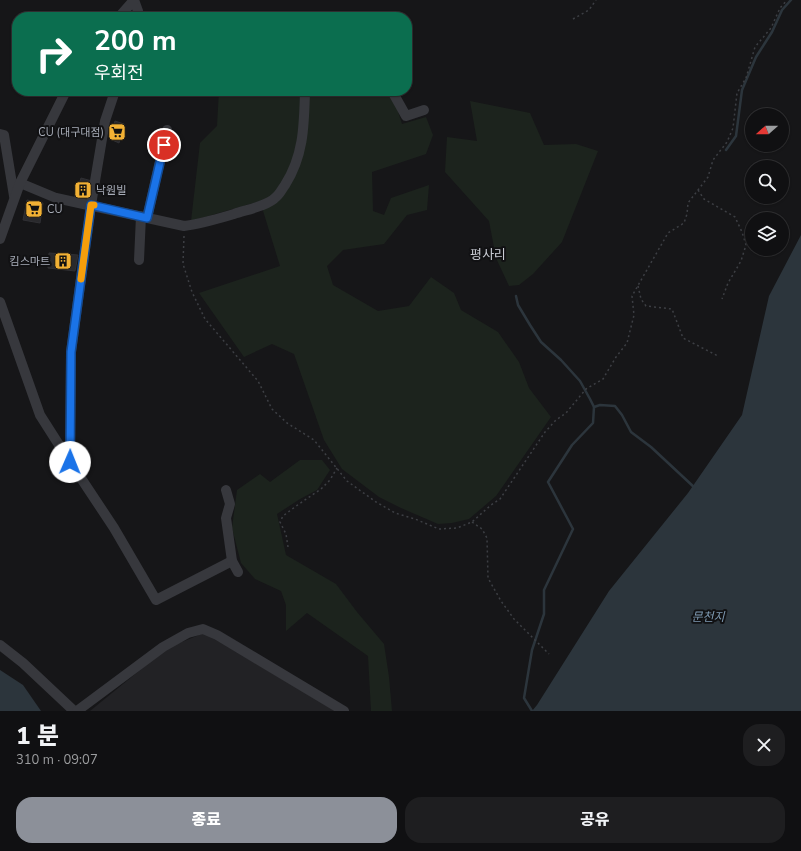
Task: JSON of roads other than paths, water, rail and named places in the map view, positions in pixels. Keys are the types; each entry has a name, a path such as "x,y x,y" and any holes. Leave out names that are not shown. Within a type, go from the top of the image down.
{"street":[{"path":"123,12 134,0 138,12"},
{"path":"0,239 20,183 64,96"},
{"path":"70,462 71,352 91,205 105,121 113,96"},
{"path":"20,183 56,198 184,226 198,224 264,205 276,198 296,163 302,143 305,96"},
{"path":"395,96 406,116 424,110"},
{"path":"139,260 144,217 167,130"},
{"path":"0,134 4,134 14,198"},
{"path":"0,302 40,414 114,528 156,600 232,560"},
{"path":"226,490 230,504 226,518 232,560 238,572"},
{"path":"0,645 75,711 163,647 188,633 203,629 217,635 344,711"}],"water":[{"name":"문천지","path":"801,235 801,711 532,711 609,591 688,493 742,415 769,296"},
{"path":"0,670 23,685 41,711 0,711"}],"waterway":[{"path":"726,150 736,136 742,90 756,57 772,32 782,10 791,0"},
{"path":"516,296 518,305 541,342 561,360 580,381 594,407 593,423 572,445 548,482 573,529 544,590 544,614 532,650 524,698 532,711"},
{"path":"594,407 600,405 615,406 622,415 631,432 651,447 695,488"}],"place":[{"name":"CU (대구대점)","path":"117,132"},
{"name":"낙원빌","path":"83,190"},
{"name":"CU","path":"34,209"},
{"name":"킴스마트","path":"63,261"}],"district":[{"name":"평사리","path":"488,255"}]}
